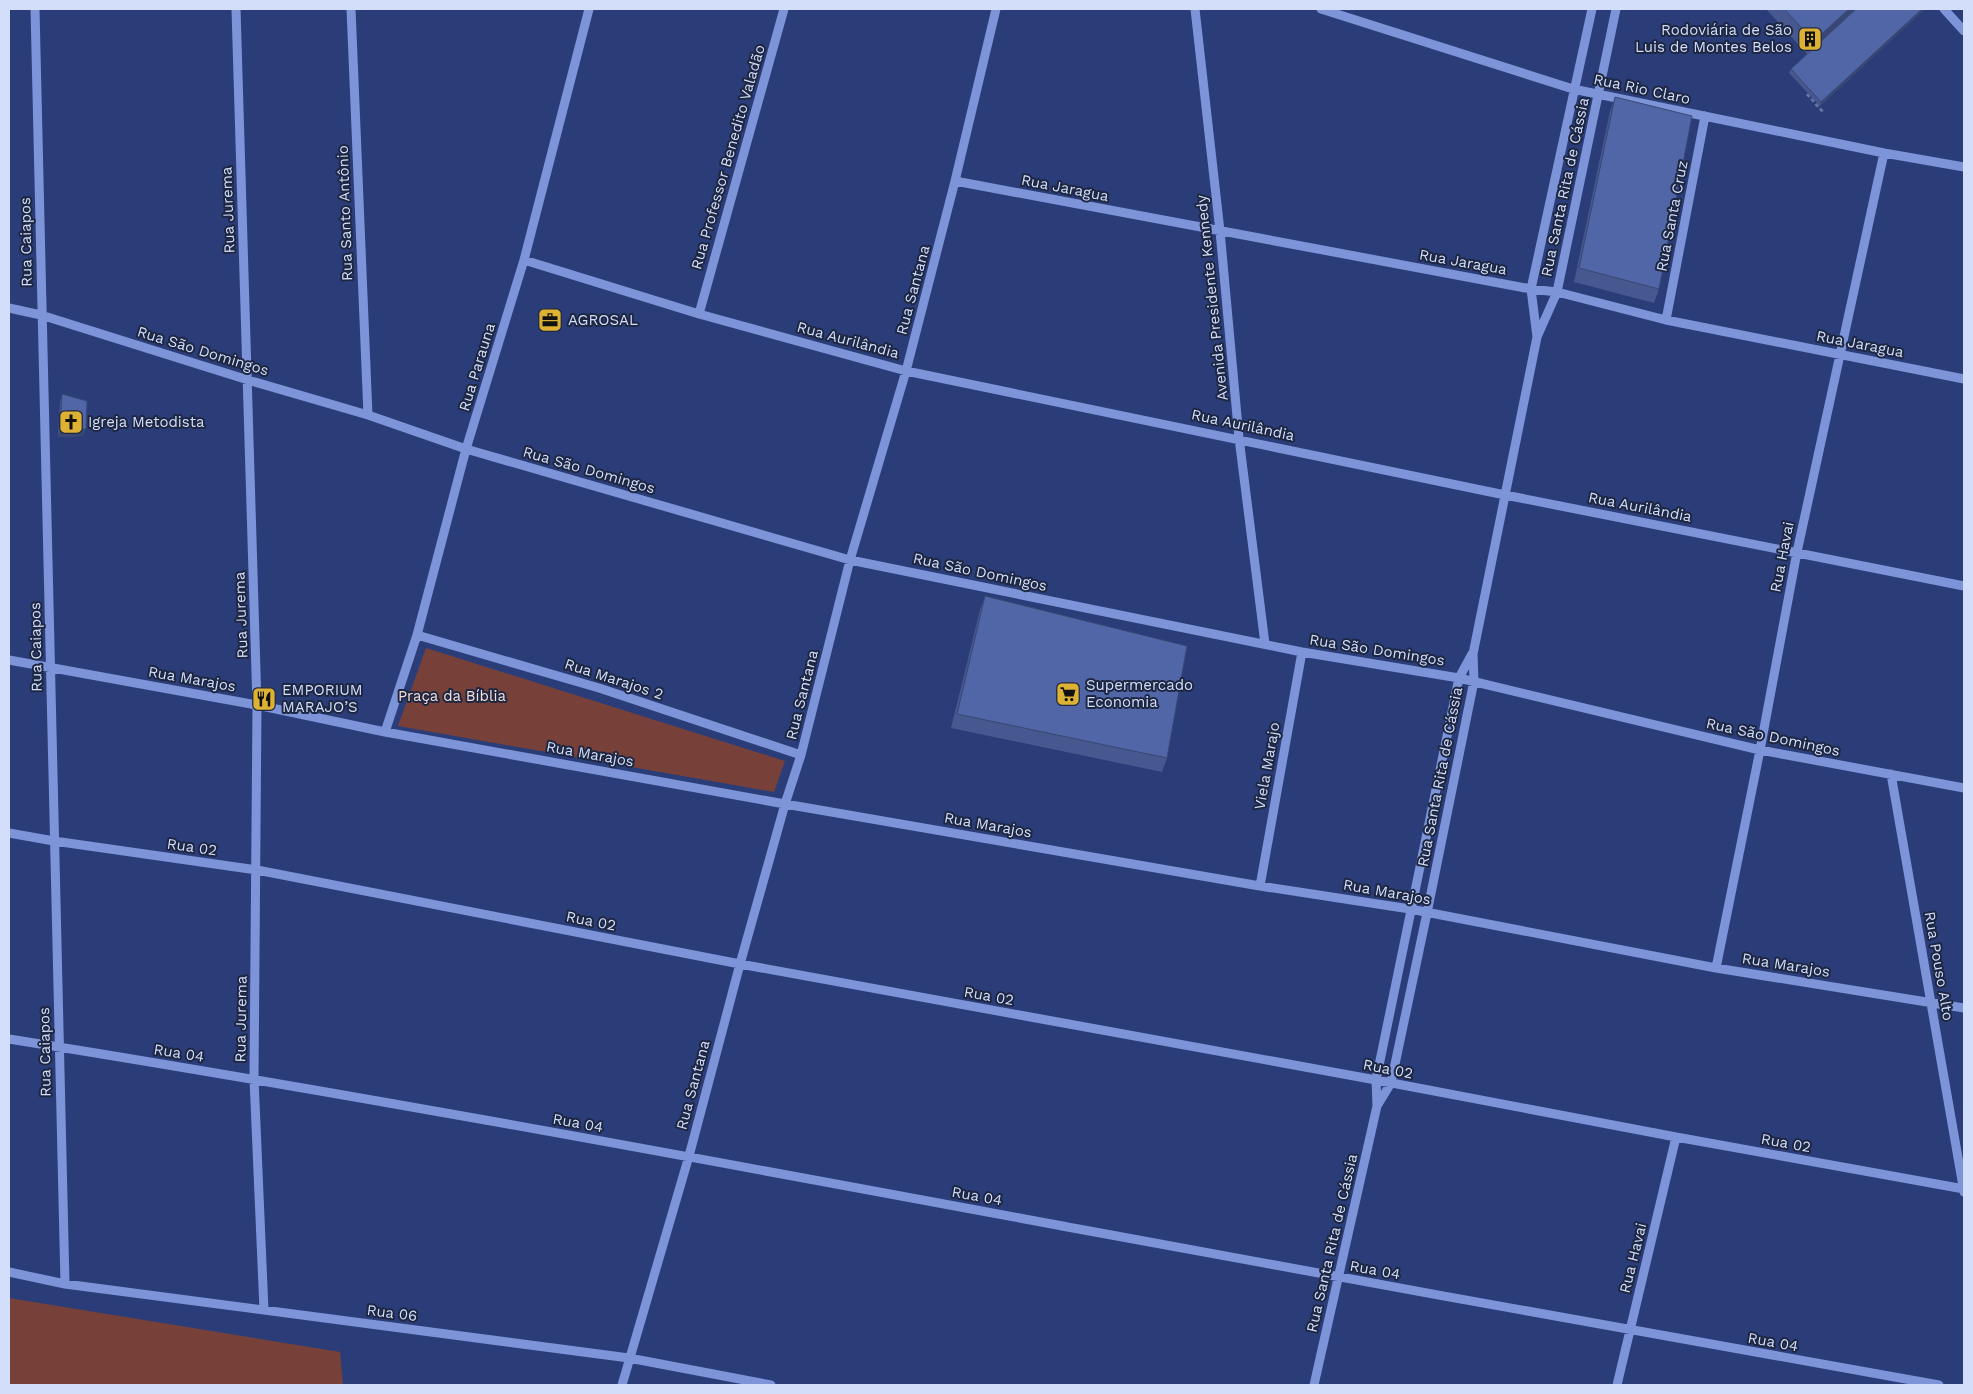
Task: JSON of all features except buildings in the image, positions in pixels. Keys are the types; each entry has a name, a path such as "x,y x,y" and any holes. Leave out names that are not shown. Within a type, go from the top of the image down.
{"street":[{"name":"Rua Caiapos","path":"35,9 65,1284"},
{"name":"Rua Jurema","path":"236,9 257,705 254,1079 264,1310"},
{"name":"Rua Santo Antônio","path":"350,9 368,415"},
{"name":"Rua Parauna","path":"385,732 417,635 466,449 524,260 589,9"},
{"name":"Rua Professor Benedito Valadão","path":"699,314 784,9"},
{"name":"Rua Santana","path":"622,1385 689,1156 740,964 785,804 801,755 850,560 906,370 955,181 996,9"},
{"name":"Avenida Presidente Kennedy","path":"1195,9 1220,231 1239,438 1264,644"},
{"name":"Rua Rio Claro","path":"1321,9 1574,89 1884,153 1964,167"},
{"name":"Rua Santa Rita de Cássia","path":"1537,338 1531,289 1592,9"},
{"name":"Rua Santa Rita de Cássia","path":"1377,1106 1391,1083 1474,681 1472,654 1537,338 1557,292 1616,9"},
{"path":"1944,9 1964,31"},
{"name":"Rua Santa Cruz","path":"1666,320 1705,116"},
{"name":"Rua Havai","path":"1716,968 1760,750 1797,552 1884,153"},
{"name":"Rua Jaragua","path":"955,181 1531,289 1557,292 1666,320 1964,379"},
{"name":"Rua Aurilândia","path":"524,260 699,314 906,370 1505,495 1964,586"},
{"name":"Rua São Domingos","path":"9,308 41,315 248,380 368,415 466,449 850,560 1302,652 1474,681 1760,750 1964,788"},
{"name":"Rua Marajos 2","path":"417,635 600,688 801,755"},
{"name":"Viela Marajo","path":"1260,886 1302,652"},
{"name":"Rua Santa Rita de Cássia","path":"1314,1385 1377,1106 1376,1080 1459,678 1472,654"},
{"name":"Rua Marajos","path":"9,660 257,705 385,732 785,804 1260,886 1410,909 1716,968 1964,1008"},
{"name":"Rua Pouso Alto","path":"1891,774 1964,1190"},
{"name":"Rua 02","path":"9,833 257,870 740,964 1964,1190"},
{"name":"Rua 04","path":"9,1039 254,1079 689,1156 1339,1277 1939,1385"},
{"name":"Rua Havai","path":"1617,1385 1676,1137"},
{"name":"Rua 06","path":"9,1272 65,1284 629,1358 771,1385"}],"path":[{"path":"1806,94 1823,112"}],"green space":[{"name":"Praça da Bíblia","path":"426,648 785,761 774,792 398,726"},
{"path":"9,1298 340,1352 343,1385 9,1385"}],"place":[{"name":"Rodoviária de São Luis de Montes Belos","path":"1810,39"},
{"name":"AGROSAL","path":"550,320"},
{"name":"Igreja Metodista","path":"71,422"},
{"name":"Supermercado Economia","path":"1068,694"},
{"name":"EMPORIUM MARAJO’S","path":"264,699"}]}
